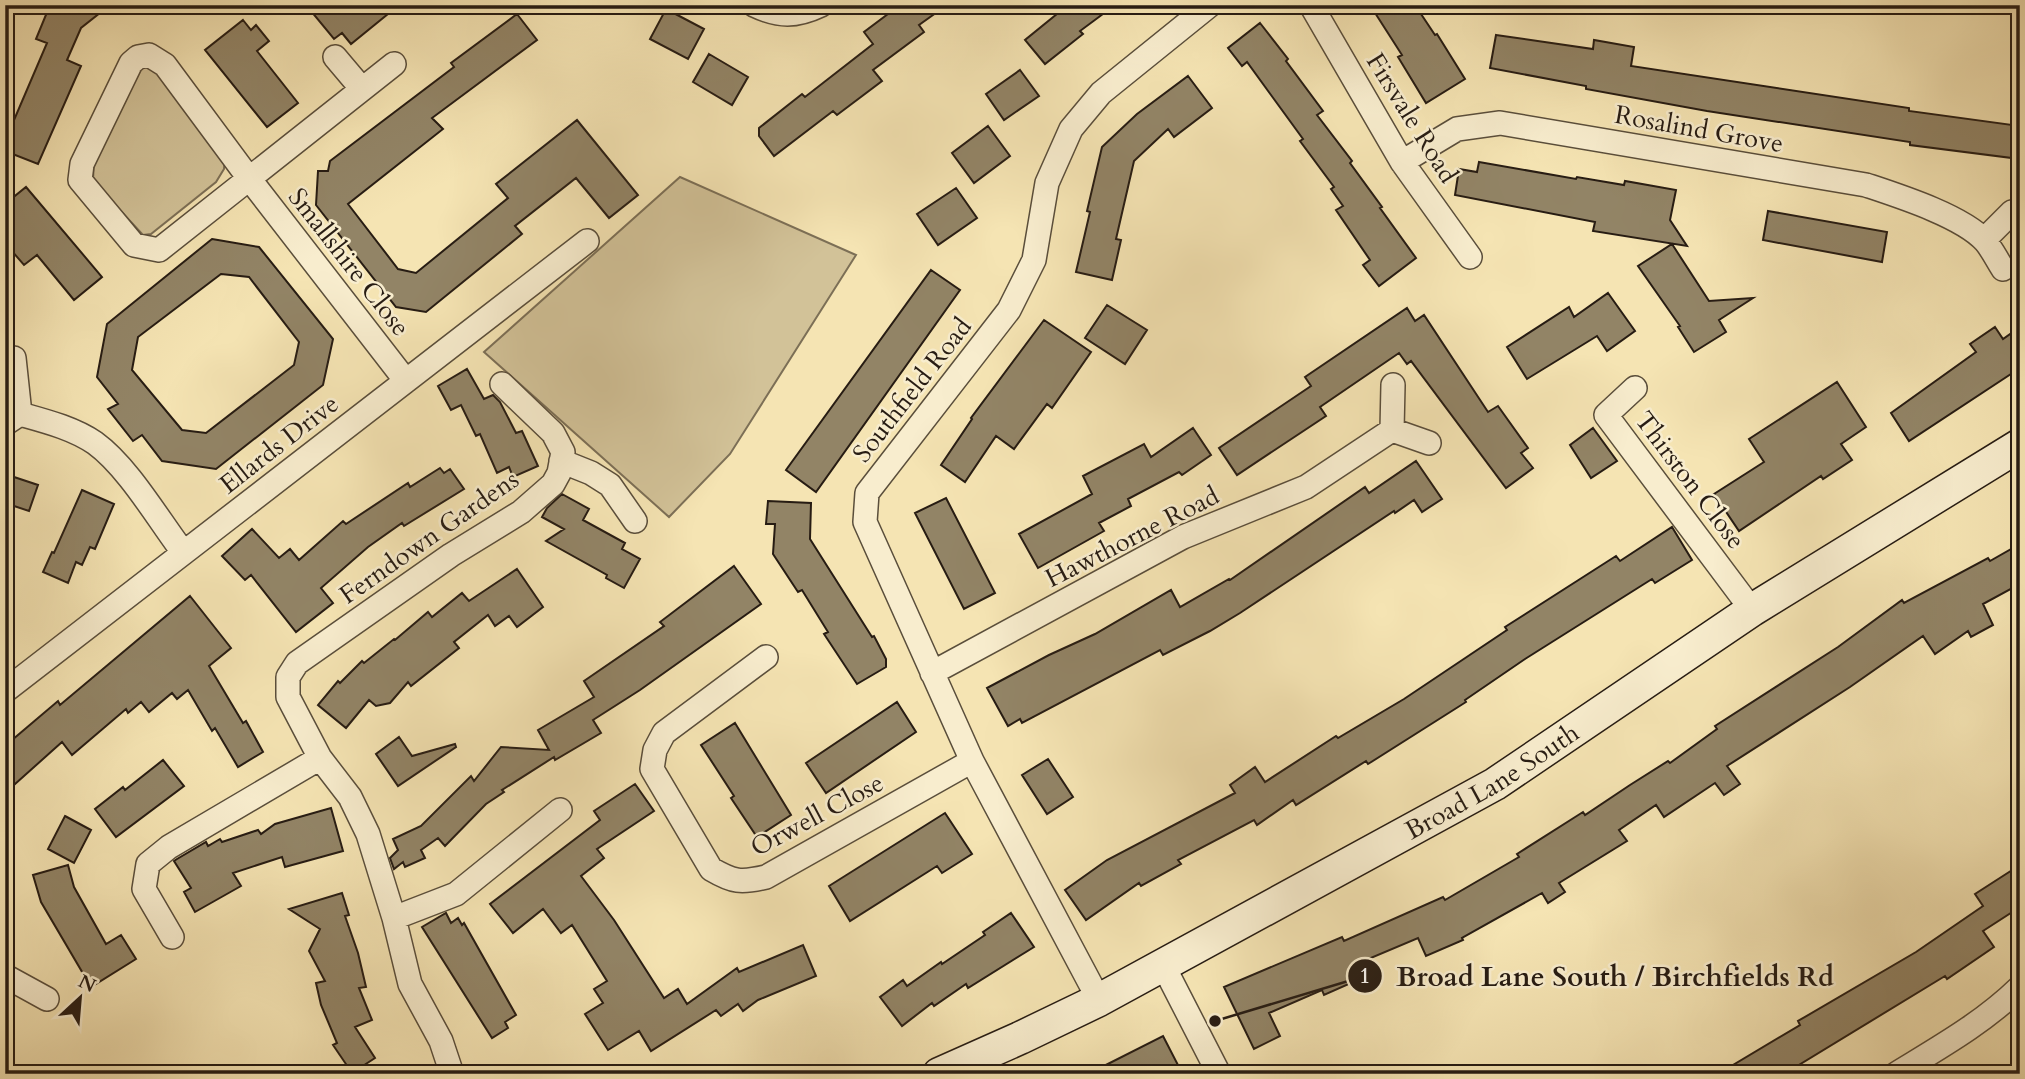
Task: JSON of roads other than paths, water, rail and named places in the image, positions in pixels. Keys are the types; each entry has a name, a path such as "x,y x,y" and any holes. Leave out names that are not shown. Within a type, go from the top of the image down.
{"street":[{"path":"754,5 773,14 793,15 821,5"},
{"name":"Southfield Road","path":"1099,1000 972,761 865,522 867,493 1009,310 1034,260 1047,183 1072,129 1101,93 1210,5"},
{"name":"Firsvale Road","path":"1311,5 1402,163 1470,257"},
{"name":"Smallshire Close","path":"394,64 248,177 159,250 134,245 80,180 82,163 131,63 138,57 149,55 165,65 248,177 406,381"},
{"path":"335,57 362,89"},
{"name":"Rosalind Grove","path":"1402,163 1457,129 1500,123 1867,185 1901,196 1955,220 1984,240 2003,269"},
{"path":"1984,240 2012,212"},
{"name":"Ellards Drive","path":"5,691 587,241"},
{"path":"14,358 13,419 66,428 95,443 120,467 183,552"},
{"path":"502,384 552,433 563,452 562,461 591,472 610,485 635,522"},
{"path":"1393,385 1392,430 1429,443"},
{"name":"Thirston Close","path":"1635,388 1606,415 1752,610"},
{"name":"Hawthorne Road","path":"932,673 1183,537 1306,487 1392,430"},
{"name":"Broad Lane South","path":"939,1074 1099,1000 1495,784 1752,610 2020,444"},
{"name":"Ferndown Gardens","path":"320,758 288,697 288,677 297,663 451,555 521,512 553,484 562,461"},
{"name":"Orwell Close","path":"766,657 664,733 656,750 652,769 711,869 727,878 745,882 766,877 972,761"},
{"path":"172,937 144,889 148,864 169,847 320,758 350,797 368,834 394,918 410,984 441,1041 452,1074"},
{"path":"394,918 456,894 560,810"},
{"path":"1162,964 1219,1074"},
{"path":"5,976 47,999"},
{"path":"1896,1074 1969,1030 2020,987"}],"place":[{"name":"Broad Lane South / Birchfields Rd","path":"1215,1021"}]}
